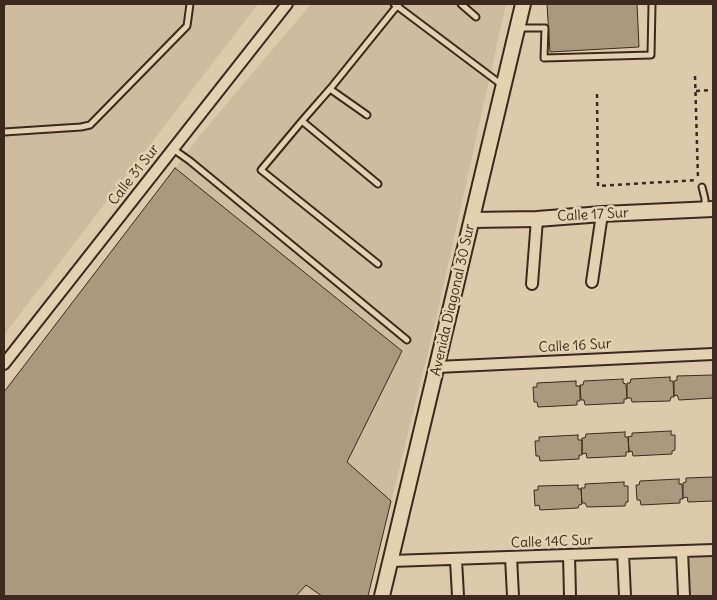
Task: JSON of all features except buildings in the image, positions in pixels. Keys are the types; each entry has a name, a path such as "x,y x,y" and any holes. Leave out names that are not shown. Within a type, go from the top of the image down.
{"street":[{"name":"Calle 31 Sur","path":"4,364 287,4"},
{"name":"Avenida Diagonal 30 Sur","path":"382,596 523,4"},
{"name":"Calle 17 Sur","path":"472,220 709,209"},
{"path":"592,282 602,214"},
{"path":"532,284 537,218"},
{"name":"Calle 16 Sur","path":"437,366 713,354"},
{"name":"Calle 14C Sur","path":"391,561 713,550"},
{"path":"682,551 684,596"},
{"path":"623,553 625,596"},
{"path":"569,555 570,596"},
{"path":"512,557 513,596"},
{"path":"456,560 458,596"}],"lane":[{"path":"4,132 90,125 187,26 190,4"},
{"path":"378,264 262,170 330,89 397,4 504,86"},
{"path":"461,4 476,17"},
{"path":"517,28 545,28 544,58 651,55 652,5"},
{"path":"330,89 367,115"},
{"path":"302,121 378,184"},
{"path":"173,148 407,340"},
{"path":"702,186 709,209"}],"path":[{"path":"598,94 598,186 698,180 695,76"},
{"path":"696,91 713,90"}],"shaded area":[{"path":"4,4 258,4 4,335"},
{"path":"311,4 506,4 437,315 368,596 4,596 4,392 201,134"},
{"path":"713,550 713,596 684,596 682,551"}]}
